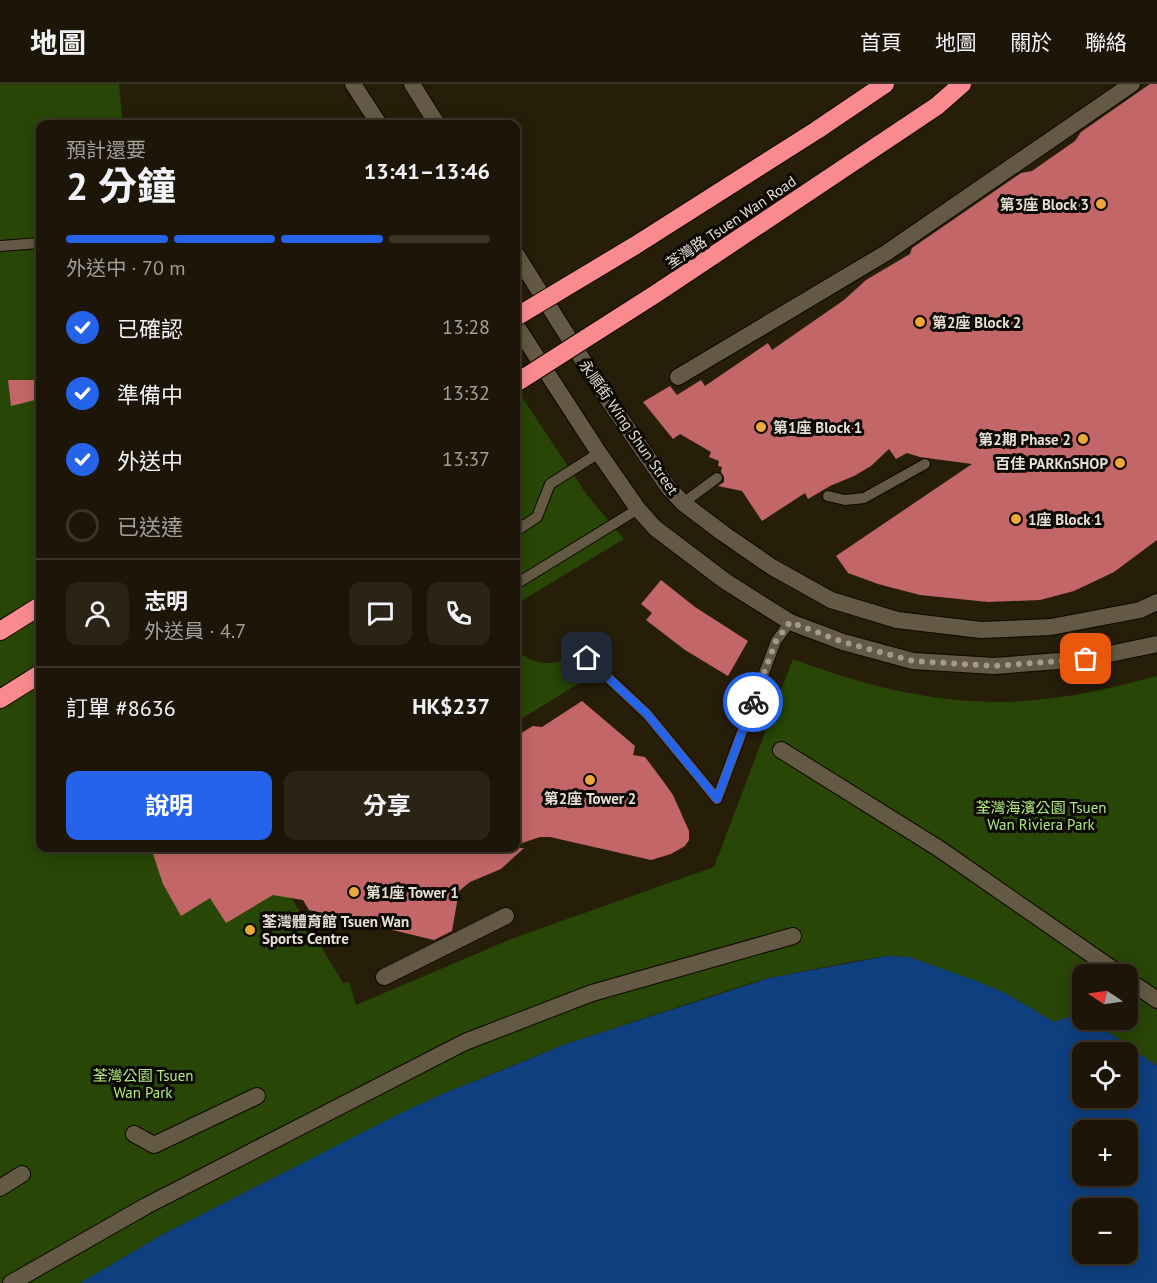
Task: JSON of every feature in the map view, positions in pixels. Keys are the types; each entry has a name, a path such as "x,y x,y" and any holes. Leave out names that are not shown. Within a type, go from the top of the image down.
{"highway":[{"name":"荃灣路 Tsuen Wan Road","path":"520,315 636,245 818,130 885,84"},
{"name":"荃灣路 Tsuen Wan Road","path":"520,380 657,293 927,112 962,84"},
{"path":"0,631 36,608"},
{"path":"0,699 36,676"}],"street":[{"path":"353,84 376,120"},
{"path":"412,84 434,120"},
{"path":"678,377 886,253 1132,84"},
{"name":"永順街 Wing Shun Street","path":"520,260 606,397 668,487 684,503 724,534 772,567 831,600 897,620 981,630 1051,627 1140,610 1157,602"},
{"path":"520,332 599,453 655,528 725,581 790,622 843,642 913,661 994,666 1074,660 1157,644"},
{"path":"781,750 938,848 1104,964"},
{"path":"384,977 506,916"},
{"path":"11,1283 146,1206 465,1042 592,993 793,936"},
{"path":"1138,987 1157,1000"},
{"path":"134,1134 154,1145 257,1096"},
{"path":"0,1188 22,1174"}],"lane":[{"path":"0,246 36,243"},
{"path":"520,528 537,517 550,484 599,453"},
{"path":"828,496 845,500 864,498 925,464"},
{"path":"684,503 717,478"},
{"path":"520,582 638,508"},
{"path":"587,658 647,714 717,799 776,641 790,622"}],"green space":[{"name":"荃灣公園 Tsuen Wan Park","path":"0,84 119,84 123,120 36,120 36,852 306,852 275,871 343,983 349,982 356,1005 511,939 714,867 793,659 885,688 980,702 1013,702 1059,697 1101,690 1157,676 1157,1066 1138,1053 1138,1042 1123,1042 1105,1030 1138,1030 1138,964 1072,964 1072,1016 1054,1022 1005,993 909,957 887,956 769,978 563,1045 442,1094 165,1233 80,1283 0,1283"},
{"path":"520,394 587,495 624,539 520,602"},
{"path":"520,652 528,659 543,663 574,658 586,679 520,720"}],"water":[{"path":"887,956 909,957 974,980 1005,993 1054,1022 1072,1016 1072,1030 1105,1030 1123,1042 1072,1042 1072,1108 1138,1108 1138,1053 1157,1066 1157,1283 80,1283 165,1233 397,1115 442,1094 563,1045 769,978"}],"building":[{"path":"1150,84 1157,84 1157,540 1114,572 1074,591 1040,600 988,602 920,595 878,584 848,573 836,556 972,464 907,453 896,459 889,449 871,466 854,476 808,499 805,493 762,521 742,491 718,486 724,482 722,467 718,466 719,461 709,457 711,452 680,434 673,439 643,402 670,386 677,395 701,380 705,386 768,343 772,350 844,300 866,280 910,254 912,248 1021,173 1032,171 1075,141 1081,132"},
{"path":"8,380 34,380 35,400 11,406"},
{"path":"661,580 695,607 748,641 728,676 685,650 646,620 652,613 641,604"},
{"path":"582,701 635,746 633,755 645,757 666,785 689,831 689,840 685,846 671,854 651,860 550,837 540,837 520,844 520,734 533,726 542,727"},
{"path":"152,852 520,852 501,869 470,882 459,891 452,931 434,940 309,910 303,900 273,895 226,923 210,898 181,916 163,884"}],"way so far":[{"path":"753,702 776,641 790,622 843,642 913,661 994,666 1086,659"}],"place":[{"name":"第3座 Block 3","path":"1101,204"},
{"name":"第2座 Block 2","path":"920,322"},
{"name":"第1座 Block 1","path":"761,427"},
{"name":"第2期 Phase 2","path":"1083,439"},
{"name":"百佳 PARKnSHOP","path":"1120,463"},
{"name":"1座 Block 1","path":"1016,519"},
{"name":"第2座 Tower 2","path":"590,780"},
{"name":"第1座 Tower 1","path":"354,892"},
{"name":"荃灣體育館 Tsuen Wan Sports Centre","path":"250,930"}],"route":[{"path":"587,658 647,714 717,799 753,702"}],"park label":[{"name":"荃灣海濱公園 Tsuen Wan Riviera Park","path":"1041,816"}]}
